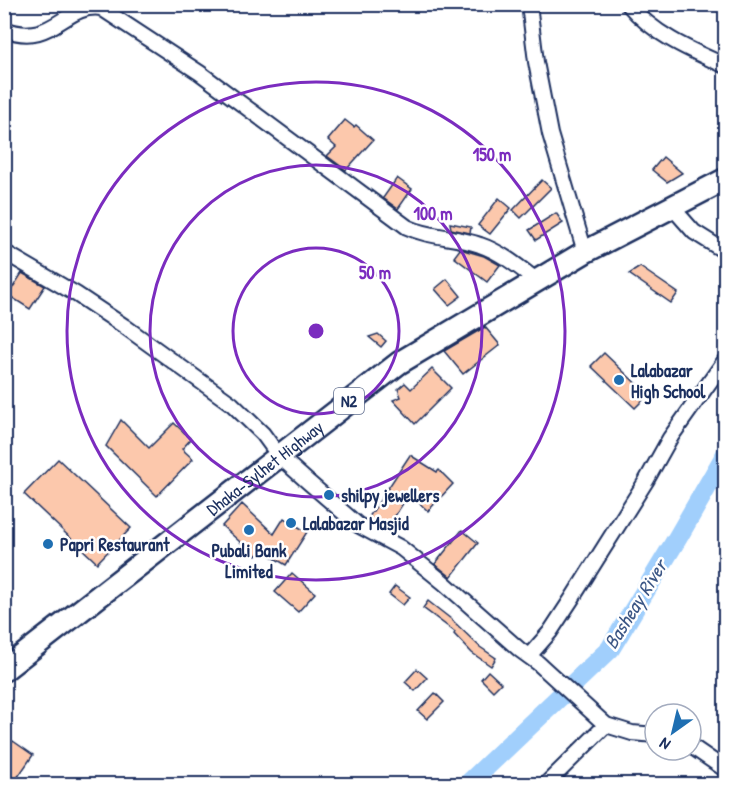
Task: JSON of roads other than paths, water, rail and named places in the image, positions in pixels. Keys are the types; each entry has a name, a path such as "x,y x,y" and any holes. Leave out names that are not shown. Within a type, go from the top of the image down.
{"highway":[{"name":"Dhaka-Sylhet Highway","path":"4,670 399,363 585,252 726,179"}],"street":[{"path":"529,4 536,62 550,134 585,252"},
{"path":"628,4 637,15 657,31 726,66"},
{"path":"4,29 18,34 32,34 44,31 91,7 101,8 200,73 406,227 420,234 481,245 505,258 536,280"},
{"path":"672,207 694,232 726,252"},
{"path":"4,252 76,294 232,404 263,434 279,456 358,525 410,554 606,725 643,734"},
{"path":"534,660 549,632 646,481 670,438 726,359"},
{"path":"546,784 606,725"},
{"path":"703,754 726,770"}],"waterway":[{"name":"Basheay River","path":"468,784 610,649 726,454"}],"place":[{"name":"Lalabazar High School","path":"619,380"},
{"name":"shilpy jewellers","path":"329,495"},
{"name":"Lalabazar Masjid","path":"291,523"},
{"name":"Pubali Bank Limited","path":"249,530"},
{"name":"Papri Restaurant","path":"48,544"}]}
